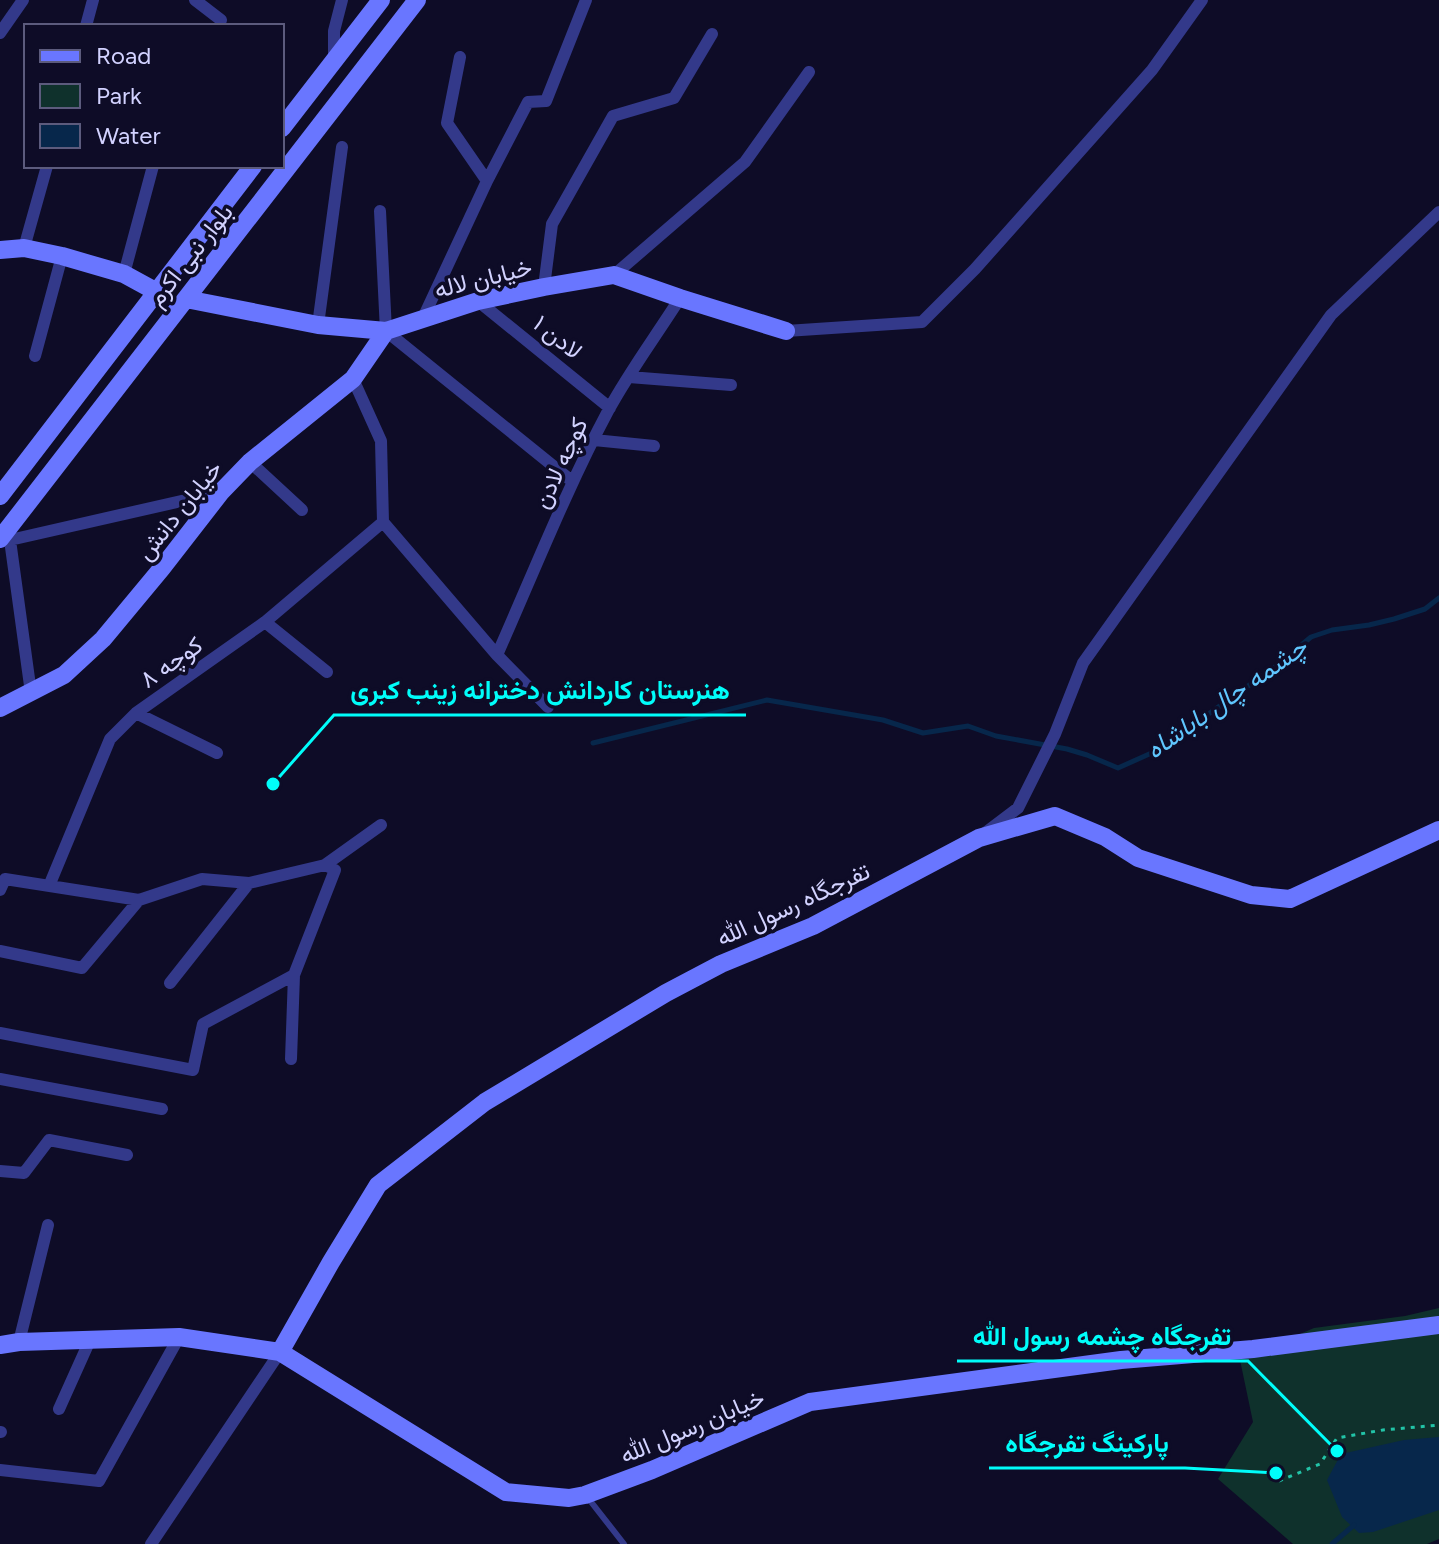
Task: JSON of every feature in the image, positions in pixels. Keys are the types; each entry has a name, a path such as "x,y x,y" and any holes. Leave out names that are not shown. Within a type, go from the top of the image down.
{"street":[{"path":"0,33 23,0"},
{"path":"87,24 93,0"},
{"path":"195,0 221,20"},
{"path":"334,59 334,31 342,0"},
{"path":"284,125 381,0"},
{"name":"بلوار نبی اکرم","path":"3,539 67,451 417,0"},
{"path":"423,318 528,102 546,101 586,0"},
{"path":"786,331 922,322 975,269 1152,70 1202,0"},
{"path":"544,287 552,224 613,116 674,98 712,34"},
{"path":"460,57 447,123 487,181"},
{"path":"614,275 745,162 809,72"},
{"path":"318,325 342,147"},
{"path":"24,248 46,168"},
{"path":"124,274 152,168"},
{"name":"بلوار نبی اکرم","path":"0,496 251,168"},
{"path":"380,211 386,331 573,482"},
{"path":"979,838 1018,808 1055,734 1083,663 1331,315 1439,212"},
{"path":"0,250 24,248 62,256 124,274 157,292"},
{"path":"35,356 62,256"},
{"name":"خیابان لاله","path":"186,299 318,325 386,331 478,301 614,275 786,331"},
{"name":"کوچه لادن","path":"497,655 573,482 610,408 680,298"},
{"name":"لادن ۱","path":"478,301 610,408"},
{"name":"خیابان دانش","path":"0,708 64,675 103,639 221,492 250,462 353,379 386,331"},
{"path":"629,377 731,385"},
{"path":"353,379 381,441 383,522 497,655 548,707"},
{"path":"45,435 67,451"},
{"path":"594,440 654,446"},
{"path":"250,462 302,510"},
{"path":"31,693 3,539 221,492"},
{"name":"کوچه ۸","path":"49,886 110,739 136,713 265,622 383,522"},
{"path":"265,622 327,672"},
{"path":"136,713 217,753"},
{"name":"تفرجگاه رسول الله","path":"280,1352 378,1185 485,1102 666,993 721,964 813,926 979,838 1055,816 1105,837 1138,858 1251,895 1290,899 1439,830"},
{"path":"2,882 139,900 202,879 249,883 325,865 381,825"},
{"path":"291,1059 294,975 335,870 325,865"},
{"path":"170,983 249,883"},
{"path":"0,951 82,968 139,900"},
{"path":"0,1033 193,1070 203,1024 294,975"},
{"path":"0,1079 162,1109"},
{"path":"0,1171 24,1173 49,1140 127,1155"},
{"path":"19,1342 48,1225"},
{"name":"خیابان رسول الله","path":"0,1345 179,1337 280,1352 506,1492 569,1498 652,1470 810,1402 1121,1360 1253,1349 1439,1325"},
{"path":"0,1470 99,1481 179,1337"},
{"path":"59,1409 90,1340"},
{"path":"151,1544 280,1352"}],"lane":[{"path":"585,1495 624,1544"}],"path":[{"path":"1279,1481 1320,1464 1337,1438 1439,1425"}],"green space":[{"path":"1439,1308 1439,1539 1427,1544 1293,1544 1218,1479 1253,1422 1240,1360 1314,1328 1405,1316"}],"water":[{"path":"1439,1437 1439,1510 1373,1532 1359,1533 1342,1517 1327,1480 1341,1454 1404,1440"}],"waterway":[{"name":"چشمه چال باباشاه","path":"593,743 767,700 883,720 923,733 968,726 996,736 1067,749 1118,768 1156,751 1275,667 1311,637 1394,619 1425,609 1439,598"},
{"path":"1332,1544 1354,1525"}],"place":[{"name":"هنرستان کاردانش دخترانه زینب کبری","path":"273,784"},
{"name":"تفرجگاه چشمه رسول الله","path":"1337,1451"},
{"name":"پارکینگ تفرجگاه","path":"1276,1473"}]}
